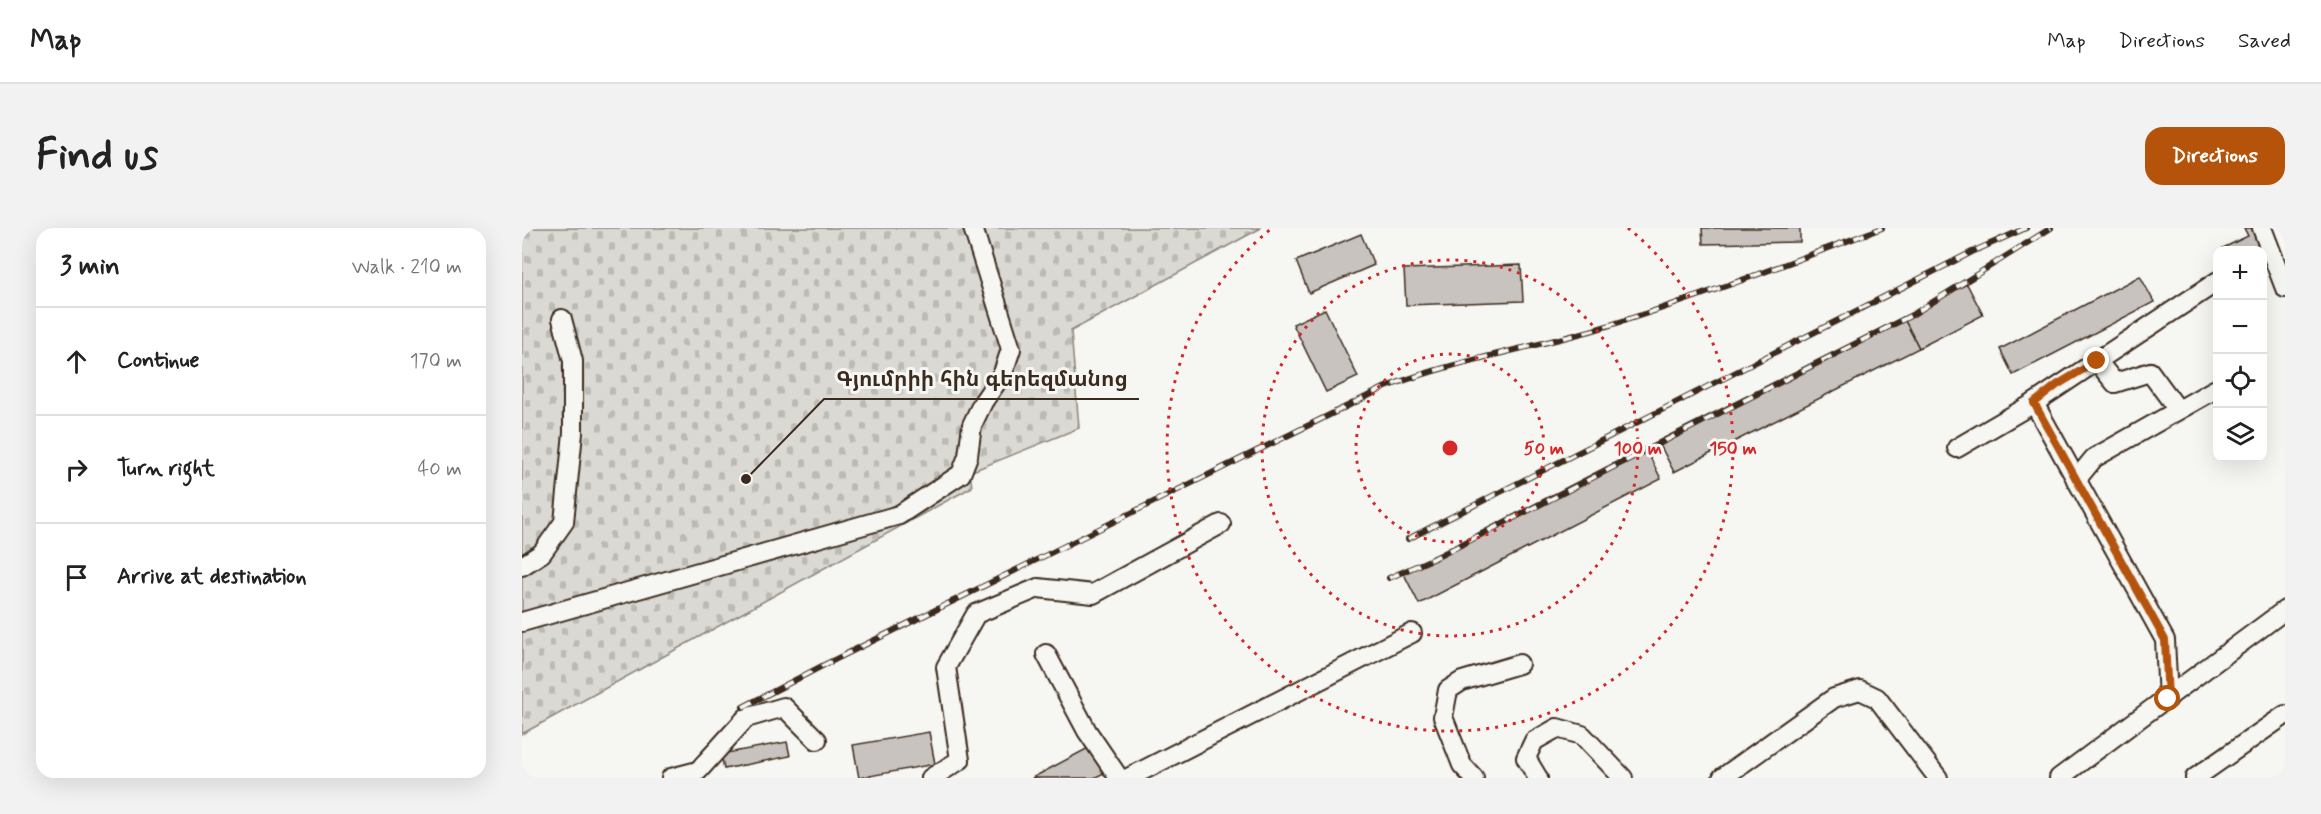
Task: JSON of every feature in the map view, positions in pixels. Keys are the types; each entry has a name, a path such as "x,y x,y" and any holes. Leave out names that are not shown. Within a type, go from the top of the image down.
{"street":[{"path":"522,622 899,515 961,474 968,456 972,425 983,402 1003,374 1011,349 973,228"},
{"path":"2262,228 2268,258 2285,288"},
{"path":"1957,448 2034,403 2057,385 2213,284"},
{"path":"522,566 542,553 564,522 573,433 573,361 562,319"},
{"path":"2097,361 2115,383 2150,372 2178,410"},
{"path":"2076,480 2094,458 2213,391"},
{"path":"2034,403 2165,640 2168,699"},
{"path":"931,778 960,760 946,667 976,614 1038,588 1093,594 1221,524"},
{"path":"2059,778 2285,610"},
{"path":"1128,778 1412,633"},
{"path":"1046,654 1087,731 1119,778"},
{"path":"1474,778 1462,765 1443,717 1448,690 1462,681 1519,664"},
{"path":"1722,778 1834,699 1860,690 1877,698 1938,778"},
{"path":"671,778 698,771 746,718 784,707 817,740"},
{"path":"2195,778 2285,715"},
{"path":"1538,778 1526,758 1534,741 1557,728 1582,735 1623,778"}],"green space":[{"path":"522,228 1261,228 1071,331 1079,428 970,472 972,487 522,734"}],"building":[{"path":"1702,228 1800,228 1800,242 1703,244"},
{"path":"2244,228 2254,228 2261,246 2227,246 2248,236"},
{"path":"1361,234 1374,265 1309,293 1296,261"},
{"path":"1521,265 1523,301 1406,305 1404,269"},
{"path":"2140,276 2154,302 2013,375 2000,349"},
{"path":"1967,284 1983,315 1919,348 1903,317"},
{"path":"1325,309 1358,377 1326,392 1293,324"},
{"path":"1903,317 1919,348 1674,472 1658,441"},
{"path":"1645,447 1661,479 1419,604 1403,572"},
{"path":"929,732 935,764 859,778 853,745"},
{"path":"787,742 790,756 724,769 721,754"},
{"path":"1092,746 1106,772 1094,778 1032,778"}],"railway":[{"path":"743,707 1386,387 1438,370 1633,318 1882,228"},
{"path":"1408,539 1972,252 2026,228"},
{"path":"1389,578 1441,555 1912,315 2051,228"}],"place":[{"name":"Գյումրիի հին գերեզմանոց","path":"746,479"}],"route":[{"path":"2097,361 2057,385 2034,403 2165,640 2168,699"}]}
